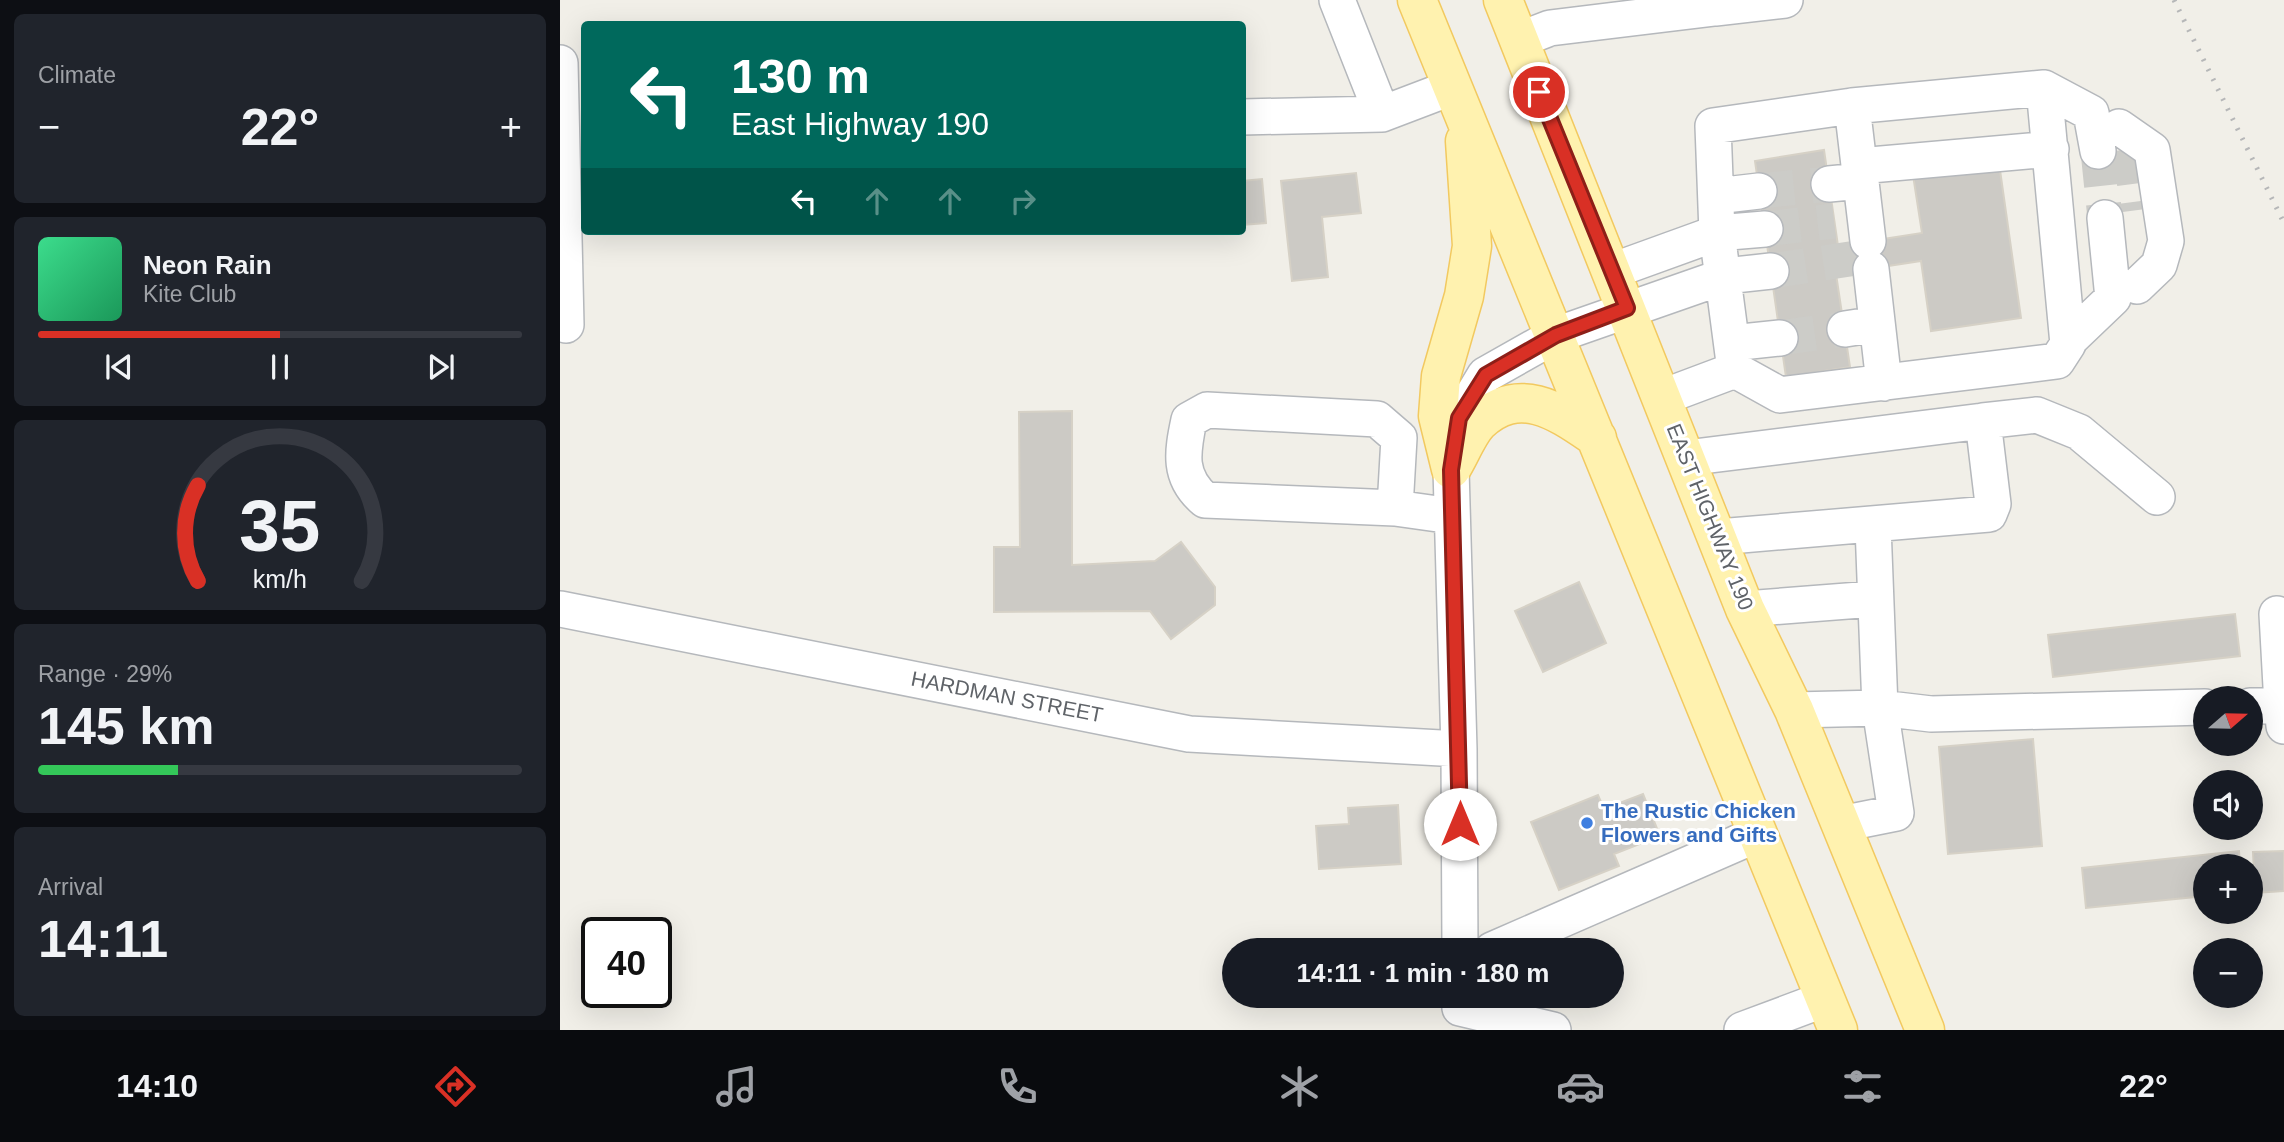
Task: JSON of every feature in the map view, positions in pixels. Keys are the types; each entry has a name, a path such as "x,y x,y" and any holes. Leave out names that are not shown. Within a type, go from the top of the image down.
{"main road":[{"path":"1417,0 1832,1014"},
{"name":"EAST HIGHWAY 190","path":"1503,0 1745,609 1794,710 1924,1030"},
{"path":"1451,470 1438,416 1440,376 1464,296 1472,246 1458,99"},
{"path":"1451,470 1479,422 1509,405 1539,403 1597,438"}],"street":[{"path":"1337,0 1382,114"},
{"path":"1519,40 1550,28 1714,4 1785,0"},
{"path":"560,63 569,136 566,326"},
{"path":"2044,88 2068,341"},
{"path":"2044,88 2110,135 2152,150 2166,242 2159,265 2068,341 2057,361 1780,395 1734,357 1717,233 1713,126 1852,106 2044,88"},
{"path":"1246,117 1382,114 1458,99"},
{"path":"1852,106 1849,177 1859,237 1861,327 1884,383"},
{"path":"1849,177 2051,149"},
{"path":"1716,196 1759,191"},
{"path":"2121,214 2125,292"},
{"path":"1612,271 1717,233 1765,229"},
{"path":"1460,938 1459,749 1451,470 1459,418 1486,375 1556,335 1725,276 1771,271"},
{"path":"1662,397 1734,357 1780,338"},
{"path":"1395,508 1399,438 1377,419 1207,410 1189,420 1184,442 1184,470 1191,488 1205,500 1395,508 1452,516"},
{"path":"1686,458 2037,415 2079,432 2157,497"},
{"path":"1717,537 1873,526 1989,514 1993,505 1983,421"},
{"path":"1841,824 1896,813 1880,708 1873,599 1873,526"},
{"path":"1745,609 1873,599"},
{"name":"HARDMAN STREET","path":"560,609 1189,734 1459,749"},
{"path":"2272,713 2277,614"},
{"path":"1794,710 1880,708 1931,714 2193,707"},
{"path":"1520,938 1758,834"},
{"path":"1460,1011 1553,1030"},
{"path":"1742,1030 1832,1014"}],"building":[{"path":"1824,150 1838,246 1922,233 1913,175 1999,163 2021,318 1931,331 1921,261 1836,274 1850,367 1786,377 1755,161"},
{"path":"1356,173 1361,213 1322,217 1328,277 1292,281 1281,181"},
{"path":"1262,179 1266,223 1246,225 1246,181"},
{"path":"1072,411 1072,565 1155,561 1181,542 1215,587 1215,605 1171,639 1150,611 994,612 994,547 1020,547 1019,412"},
{"path":"1579,582 1606,643 1543,672 1515,611"},
{"path":"2235,614 2240,656 2053,677 2048,635"},
{"path":"2033,739 2042,846 1948,854 1939,747"},
{"path":"1643,794 1660,836 1614,854 1619,866 1559,890 1531,822 1598,795 1604,809"},
{"path":"1398,805 1401,864 1319,869 1316,826 1349,824 1348,808"},
{"path":"2239,851 2239,854 2211,854"},
{"path":"2284,851 2284,891 2263,892 2263,854 2253,852"},
{"path":"2193,856 2193,897 2086,908 2082,868"}],"tunnel":[{"path":"2130,149 2138,210"},
{"path":"2098,151 2105,218"},
{"path":"1759,191 1829,184"},
{"path":"1765,229 1834,221"},
{"path":"1771,271 1869,256"},
{"path":"1780,338 1845,329"}],"railway":[{"path":"2174,0 2284,223"}],"place":[{"name":"The Rustic Chicken Flowers and Gifts","path":"1587,823"}],"route":[{"path":"1460,824 1451,470 1459,418 1486,375 1556,335 1627,308 1539,92"}]}
